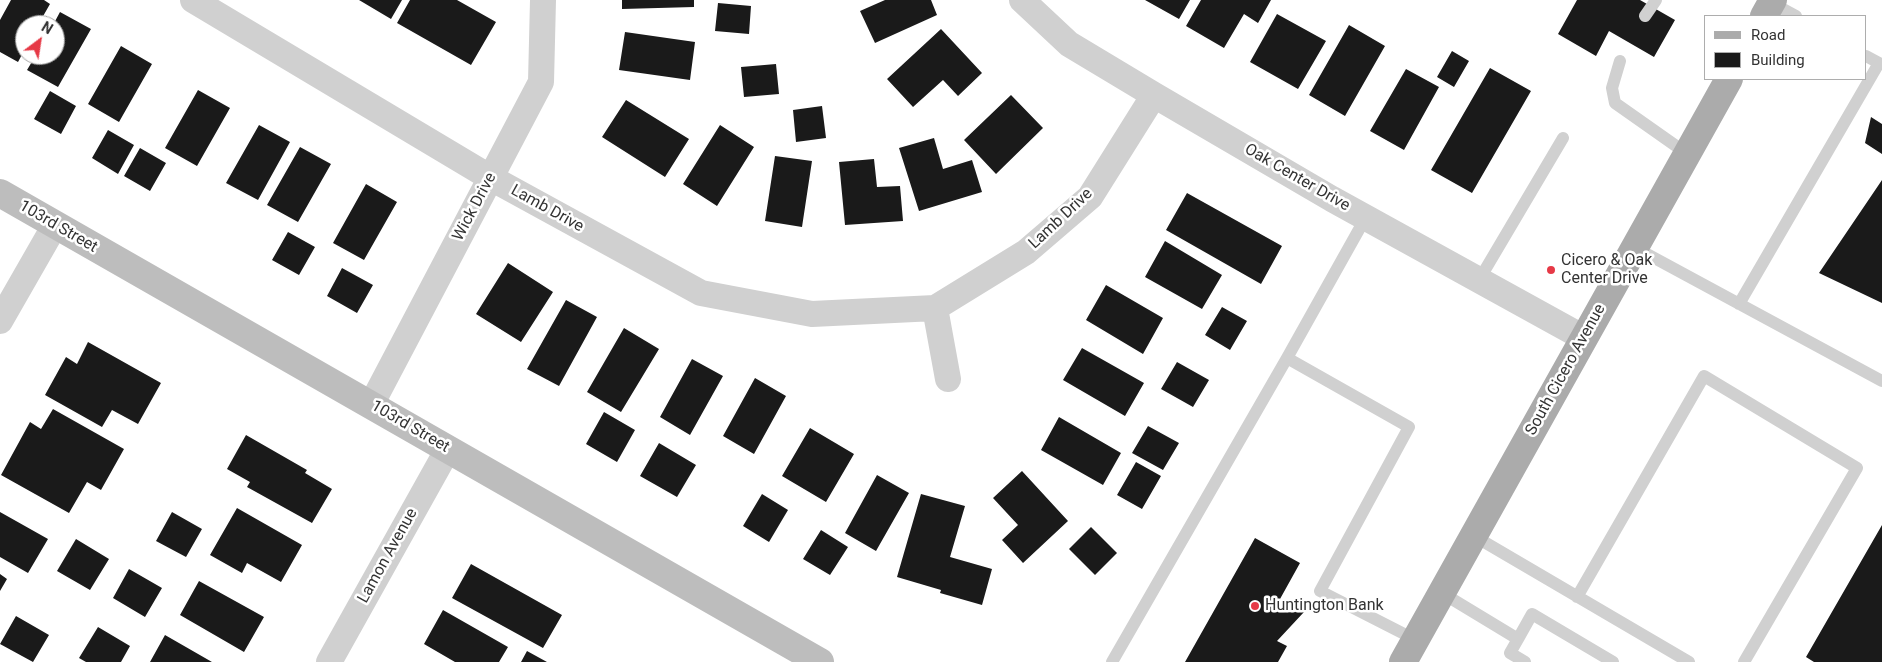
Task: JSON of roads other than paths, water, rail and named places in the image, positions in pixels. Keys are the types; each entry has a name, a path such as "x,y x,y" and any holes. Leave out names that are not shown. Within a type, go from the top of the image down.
{"main road":[{"name":"South Cicero Avenue","path":"1410,651 1727,80"},
{"name":"103rd Street","path":"0,193 820,662"}],"street":[{"name":"Lamb Drive","path":"193,0 491,178 700,292 812,314 935,308 1026,252 1090,197 1154,95"},
{"name":"Wick Drive","path":"370,405 541,82 543,0"},
{"name":"Oak Center Drive","path":"1022,0 1069,44 1366,217 1584,338"},
{"path":"0,321 54,224"},
{"path":"935,308 948,379"},
{"name":"Lamon Avenue","path":"329,662 448,449"}],"lane":[{"path":"1645,16 1656,0"},
{"path":"1768,5 1793,15"},
{"path":"1739,304 1879,64 1867,57"},
{"path":"1620,61 1612,88 1615,103 1686,153"},
{"path":"1479,280 1563,138"},
{"path":"1112,662 1366,217"},
{"path":"1634,247 1882,381"},
{"path":"1287,358 1409,427 1320,591 1410,651"},
{"path":"1578,597 1704,376 1857,468 1744,662"},
{"path":"1474,536 1689,662"},
{"path":"1442,593 1518,639"},
{"path":"1525,662 1507,658 1532,614 1613,662"}],"place":[{"name":"Cicero & Oak Center Drive","path":"1551,270"},
{"name":"Huntington Bank","path":"1255,606"}]}
